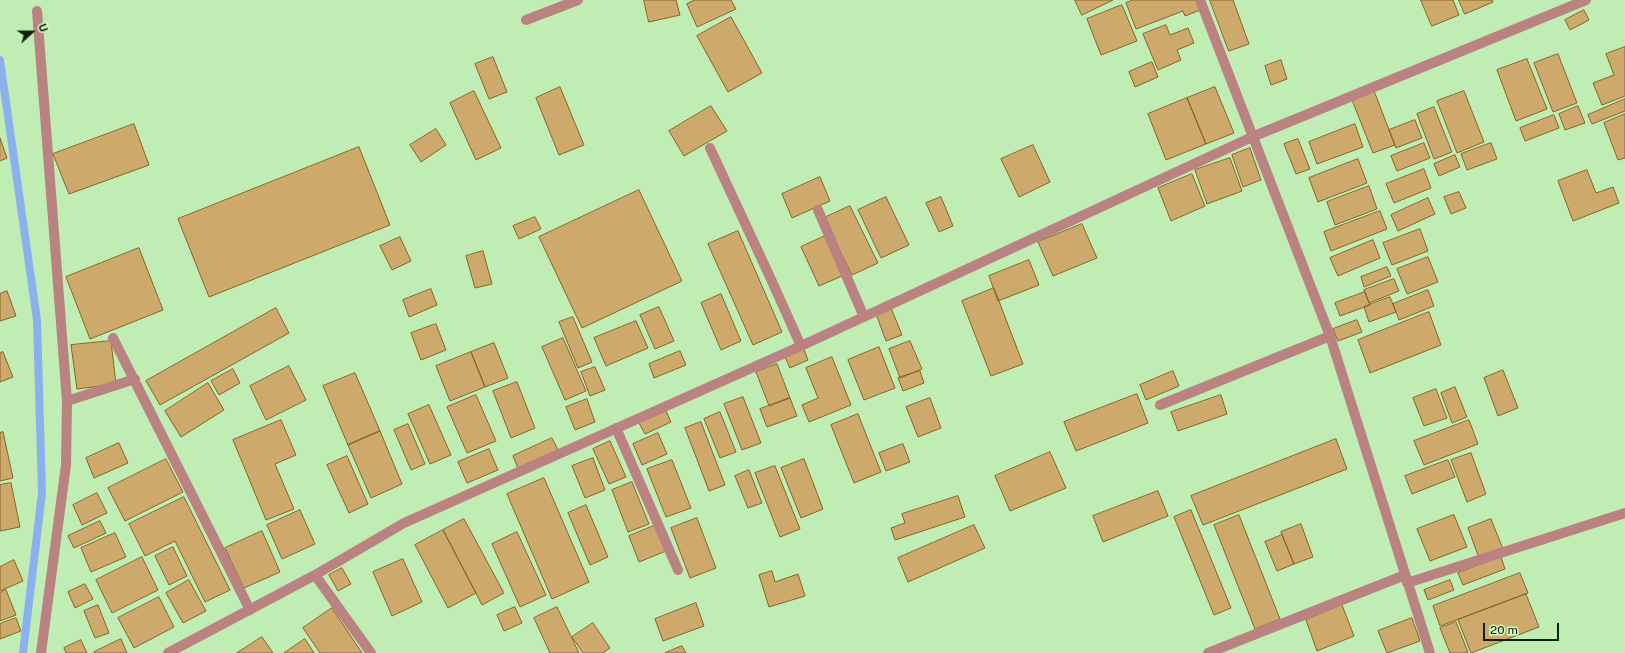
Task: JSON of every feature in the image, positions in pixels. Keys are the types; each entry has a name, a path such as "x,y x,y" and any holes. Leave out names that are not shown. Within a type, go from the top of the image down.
{"street":[{"path":"526,20 578,0"},
{"path":"1200,0 1330,336 1430,653"},
{"path":"168,653 315,575 404,523 864,317 1252,137 1579,1"},
{"path":"37,11 67,401 66,465 41,653"},
{"path":"710,148 770,277 800,346"},
{"path":"818,210 864,317"},
{"path":"1160,405 1330,336"},
{"path":"114,338 250,610"},
{"path":"67,401 135,379"},
{"path":"616,428 678,570"},
{"path":"1208,653 1406,579 1625,513"},
{"path":"315,575 371,653"}],"building":[{"path":"644,0 676,0 680,15 649,22"},
{"path":"695,0 731,0 736,9 697,27 687,4"},
{"path":"1075,0 1113,0 1082,15"},
{"path":"1133,0 1196,0 1200,10 1185,16 1183,11 1136,29 1126,3"},
{"path":"1210,0 1233,0 1249,44 1229,51"},
{"path":"1421,0 1453,0 1459,15 1432,26"},
{"path":"1459,0 1492,0 1493,2 1465,14"},
{"path":"1122,5 1137,41 1101,55 1087,19"},
{"path":"1584,10 1589,20 1570,30 1565,20"},
{"path":"731,17 762,73 728,92 697,36"},
{"path":"1166,25 1170,35 1188,28 1194,43 1177,50 1181,60 1158,70 1143,34"},
{"path":"1625,47 1625,96 1602,105 1593,83 1614,75 1606,54"},
{"path":"1558,54 1577,103 1553,112 1534,63"},
{"path":"493,57 507,92 489,99 475,64"},
{"path":"1527,59 1547,109 1516,121 1497,70"},
{"path":"1281,60 1287,79 1271,85 1265,66"},
{"path":"1152,62 1158,77 1135,87 1129,72"},
{"path":"560,87 584,145 559,155 536,98"},
{"path":"1215,87 1234,133 1206,144 1187,98"},
{"path":"474,91 501,148 476,160 450,103"},
{"path":"1374,91 1395,145 1373,153 1352,100"},
{"path":"1464,91 1484,142 1457,153 1437,101"},
{"path":"1187,98 1206,144 1166,160 1148,114"},
{"path":"1625,99 1625,111 1592,124 1588,115"},
{"path":"711,106 727,131 684,156 669,131"},
{"path":"1578,106 1585,123 1565,130 1559,114"},
{"path":"1434,107 1452,152 1434,159 1417,114"},
{"path":"1625,114 1625,158 1618,160 1604,123"},
{"path":"1554,115 1559,128 1525,141 1520,128"},
{"path":"1415,120 1422,138 1396,148 1389,130"},
{"path":"134,124 149,165 69,194 53,154"},
{"path":"1355,124 1363,147 1317,164 1309,142"},
{"path":"436,129 446,145 421,162 410,145"},
{"path":"0,138 7,158 0,161"},
{"path":"1298,139 1310,169 1296,174 1284,144"},
{"path":"1424,143 1430,158 1397,171 1391,156"},
{"path":"1491,143 1497,159 1467,170 1461,154"},
{"path":"1033,145 1050,182 1019,197 1001,159"},
{"path":"359,147 390,225 209,297 178,219"},
{"path":"1250,148 1261,180 1243,187 1232,155"},
{"path":"1455,155 1460,167 1439,176 1434,164"},
{"path":"1230,158 1242,191 1207,204 1195,170"},
{"path":"1358,159 1367,183 1318,202 1309,178"},
{"path":"1424,169 1431,188 1394,203 1386,184"},
{"path":"1587,170 1596,193 1613,187 1619,203 1573,221 1558,181"},
{"path":"1192,174 1205,206 1171,221 1158,188"},
{"path":"820,177 830,201 792,218 782,194"},
{"path":"1369,186 1377,209 1335,225 1327,202"},
{"path":"639,190 682,281 582,328 539,237"},
{"path":"1459,192 1466,208 1451,214 1444,197"},
{"path":"886,197 909,245 881,258 858,210"},
{"path":"941,197 953,226 939,232 926,203"},
{"path":"1428,198 1435,214 1398,231 1391,215"},
{"path":"850,206 878,263 852,275 824,218"},
{"path":"1380,211 1387,229 1331,251 1324,232"},
{"path":"535,217 541,229 519,239 513,226"},
{"path":"1082,224 1097,258 1053,276 1038,242"},
{"path":"1420,229 1428,251 1392,265 1383,243"},
{"path":"738,231 782,332 753,345 708,244"},
{"path":"825,236 842,276 819,286 801,247"},
{"path":"400,237 411,261 392,270 380,246"},
{"path":"1373,240 1380,258 1338,276 1330,258"},
{"path":"139,248 163,310 90,339 66,277"},
{"path":"483,251 492,284 475,288 466,256"},
{"path":"1428,257 1438,282 1407,294 1397,269"},
{"path":"1029,260 1039,285 998,301 989,276"},
{"path":"1387,267 1391,276 1364,287 1361,277"},
{"path":"1394,279 1399,291 1369,303 1364,290"},
{"path":"994,288 1023,364 991,376 962,301"},
{"path":"431,289 437,305 409,317 403,300"},
{"path":"1428,290 1434,306 1399,320 1393,304"},
{"path":"7,291 16,316 0,321 0,294"},
{"path":"1365,292 1370,305 1340,316 1335,303"},
{"path":"721,294 741,341 721,350 701,303"},
{"path":"1390,297 1396,312 1369,322 1364,307"},
{"path":"659,307 674,341 655,349 640,315"},
{"path":"276,308 289,333 160,405 146,381"},
{"path":"891,308 902,335 886,341 876,314"},
{"path":"1429,312 1441,345 1370,373 1358,340"},
{"path":"573,317 592,362 578,368 559,322"},
{"path":"1357,320 1362,332 1338,341 1333,329"},
{"path":"636,321 648,348 606,366 594,338"},
{"path":"436,324 446,350 421,360 411,333"},
{"path":"563,338 586,391 565,400 542,347"},
{"path":"111,341 116,384 77,389 71,345"},
{"path":"910,341 922,369 900,378 889,349"},
{"path":"494,343 508,378 485,387 471,352"},
{"path":"803,347 808,360 790,368 784,355"},
{"path":"879,347 895,388 864,400 848,360"},
{"path":"680,351 686,365 654,378 649,364"},
{"path":"3,352 13,377 0,382 0,353"},
{"path":"471,352 485,387 450,401 436,366"},
{"path":"832,357 851,405 809,422 802,405 818,398 806,368"},
{"path":"777,364 790,398 769,406 756,372"},
{"path":"289,366 306,400 266,420 250,386"},
{"path":"595,367 605,390 590,396 581,372"},
{"path":"233,369 240,383 219,395 211,381"},
{"path":"1503,370 1518,408 1498,416 1484,378"},
{"path":"920,371 924,383 903,391 898,378"},
{"path":"1173,371 1179,386 1146,400 1140,385"},
{"path":"355,373 380,431 348,445 323,386"},
{"path":"517,382 535,428 511,438 493,391"},
{"path":"208,383 224,410 181,437 165,411"},
{"path":"1455,387 1467,417 1452,423 1441,393"},
{"path":"1436,389 1447,418 1424,426 1413,398"},
{"path":"1137,394 1148,423 1076,451 1064,422"},
{"path":"476,395 496,441 467,453 447,407"},
{"path":"1221,395 1227,414 1178,431 1171,412"},
{"path":"743,397 761,443 742,450 724,404"},
{"path":"790,398 797,416 767,427 760,409"},
{"path":"930,398 941,428 918,437 906,407"},
{"path":"587,399 595,422 575,430 566,407"},
{"path":"429,405 451,455 430,464 408,414"},
{"path":"666,411 671,422 645,434 639,423"},
{"path":"720,412 736,452 720,458 704,419"},
{"path":"858,414 881,472 854,483 831,425"},
{"path":"281,420 296,455 275,464 294,509 266,520 233,440"},
{"path":"1469,420 1478,444 1424,465 1414,441"},
{"path":"701,422 725,485 709,491 685,428"},
{"path":"408,424 425,464 411,470 394,430"},
{"path":"380,431 402,484 371,498 348,445"},
{"path":"3,432 13,478 0,481 0,433"},
{"path":"658,433 667,454 642,465 633,444"},
{"path":"552,438 558,450 518,468 513,456"},
{"path":"1336,439 1347,469 1203,525 1191,496"},
{"path":"610,441 626,477 609,484 593,449"},
{"path":"119,443 128,463 94,478 86,458"},
{"path":"903,444 910,462 886,471 879,453"},
{"path":"489,449 498,470 467,483 458,462"},
{"path":"1050,452 1066,488 1010,511 995,476"},
{"path":"1471,453 1486,494 1467,502 1451,460"},
{"path":"347,456 368,504 349,513 327,465"},
{"path":"593,458 605,490 585,498 572,466"},
{"path":"166,459 183,492 125,521 108,488"},
{"path":"804,459 823,509 801,518 781,468"},
{"path":"672,460 691,508 666,517 647,469"},
{"path":"1448,460 1455,477 1412,494 1405,476"},
{"path":"775,466 800,529 780,537 755,473"},
{"path":"749,470 762,503 748,508 735,476"},
{"path":"544,478 589,582 552,599 507,494"},
{"path":"632,482 649,524 628,532 612,490"},
{"path":"11,483 20,527 0,531 0,485"},
{"path":"1158,491 1168,516 1103,542 1093,516"},
{"path":"97,493 107,513 82,525 73,505"},
{"path":"958,496 965,517 895,540 891,528 905,523 902,514"},
{"path":"184,497 230,590 205,602 175,541 145,556 129,524"},
{"path":"586,505 608,557 590,565 568,513"},
{"path":"300,510 315,544 282,559 267,525"},
{"path":"1191,510 1231,608 1214,615 1174,517"},
{"path":"1239,515 1280,619 1255,629 1214,525"},
{"path":"1454,515 1467,547 1430,561 1417,529"},
{"path":"697,518 716,568 690,578 671,528"},
{"path":"464,519 504,593 482,605 443,530"},
{"path":"1491,519 1503,549 1479,558 1468,528"},
{"path":"100,521 106,533 74,548 68,536"},
{"path":"1301,524 1313,557 1294,564 1281,532"},
{"path":"656,525 666,551 639,562 629,536"},
{"path":"974,525 985,548 908,582 898,558"},
{"path":"443,530 476,593 448,608 415,545"},
{"path":"262,531 280,572 244,588 225,548"},
{"path":"517,532 546,595 520,607 492,544"},
{"path":"115,533 126,557 91,572 81,548"},
{"path":"1282,535 1294,564 1277,571 1265,542"},
{"path":"173,547 187,576 169,585 155,556"},
{"path":"142,557 158,590 112,613 96,580"},
{"path":"1501,557 1505,569 1463,585 1458,573"},
{"path":"403,559 422,602 392,616 373,572"},
{"path":"14,560 23,581 0,591 0,567"},
{"path":"342,568 351,584 338,591 329,575"},
{"path":"772,571 775,582 798,574 805,596 769,607 759,575"},
{"path":"1520,573 1528,593 1440,626 1433,606"},
{"path":"189,580 206,611 183,623 166,593"},
{"path":"1450,580 1454,590 1428,600 1424,590"},
{"path":"85,584 93,599 75,608 68,592"},
{"path":"6,590 16,615 0,621 0,593"},
{"path":"1526,594 1539,627 1471,653 1458,620"},
{"path":"159,597 174,627 134,648 118,618"},
{"path":"696,603 704,626 663,641 655,619"},
{"path":"98,605 109,633 95,638 84,611"},
{"path":"1342,605 1354,636 1317,651 1306,620"},
{"path":"515,607 522,623 504,631 497,615"},
{"path":"557,607 579,653 550,653 534,618"},
{"path":"332,608 362,653 320,653 303,628"},
{"path":"16,618 21,631 0,639 0,624"},
{"path":"1412,618 1420,641 1387,653 1378,631"},
{"path":"1456,622 1468,652 1450,653 1440,628"},
{"path":"593,623 610,648 603,653 583,653 572,637"},
{"path":"262,637 273,653 237,653"},
{"path":"121,639 127,653 94,652"},
{"path":"305,639 314,653 284,653"},
{"path":"81,640 87,653 66,653 64,648"},
{"path":"682,646 686,653 665,653"}],"waterway":[{"path":"0,60 37,320 42,493 23,653"}]}
